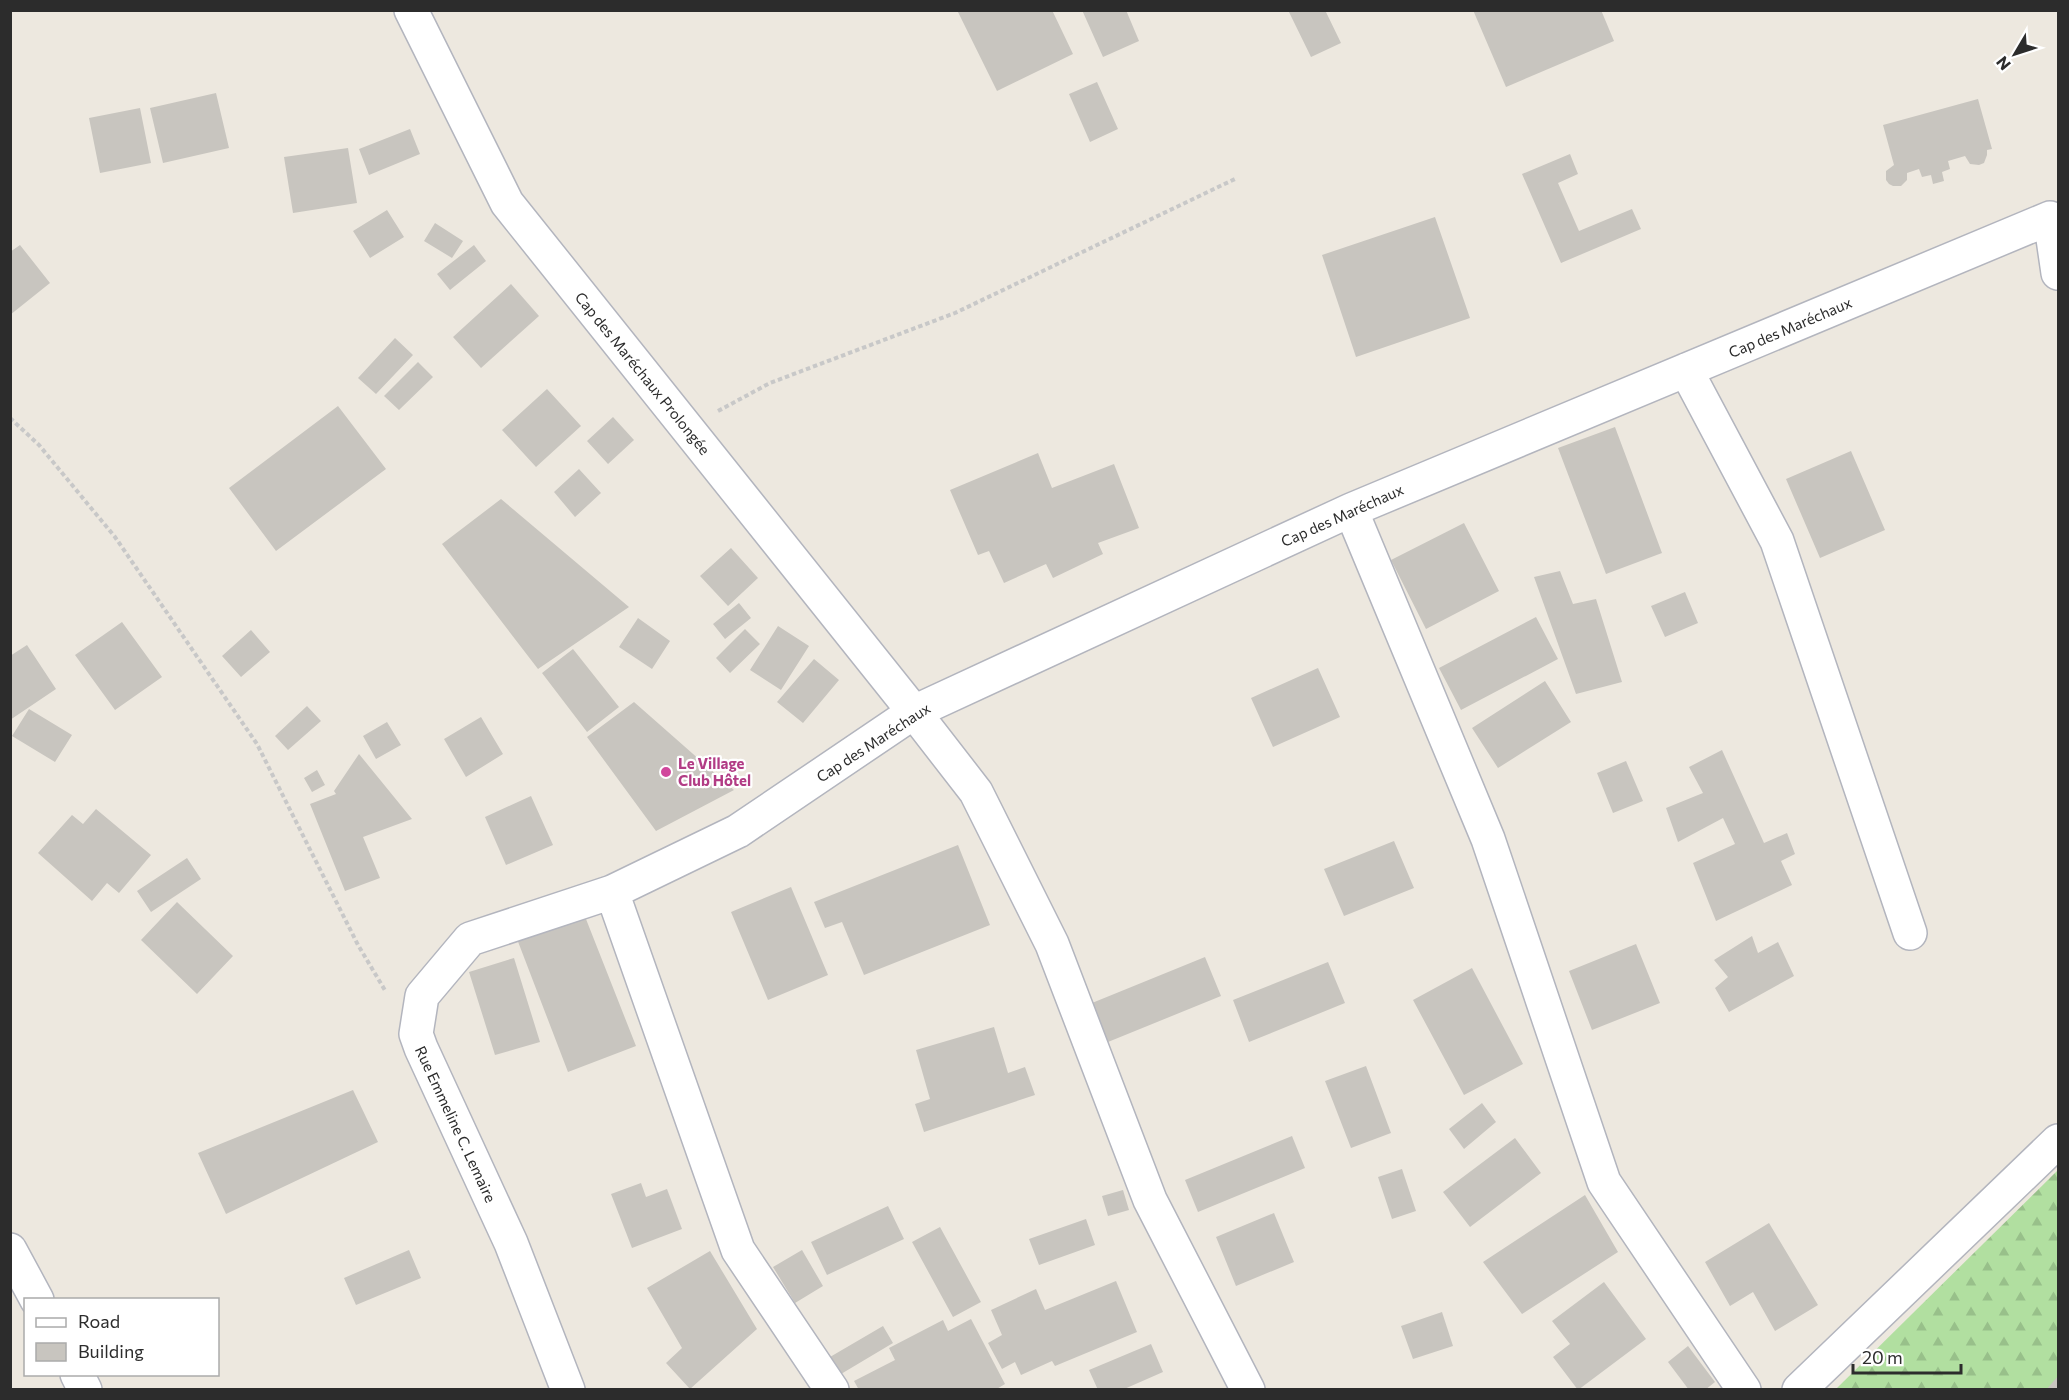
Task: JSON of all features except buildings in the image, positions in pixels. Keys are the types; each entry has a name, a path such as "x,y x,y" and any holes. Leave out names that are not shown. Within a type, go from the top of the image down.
{"street":[{"name":"Cap des Maréchaux Prolongée","path":"411,10 507,203 976,792 1047,934 1150,1200 1248,1389"},
{"name":"Cap des Maréchaux","path":"612,892 738,831 914,712 1350,510 2054,213 2058,273"},
{"path":"1686,370 1777,541 1910,933"},
{"path":"1350,510 1488,839 1604,1182 1744,1389"},
{"path":"612,892 738,1250 832,1389"},
{"name":"Rue Emmeline C. Lemaire","path":"568,1389 511,1243 416,1034 422,996 470,939 612,892"},
{"path":"1799,1389 2058,1141"},
{"path":"10,1250 36,1298"}],"path":[{"path":"687,428 770,383 955,312 1237,178"},
{"path":"10,418 39,446 115,537 257,744 358,945 388,997 416,1034"}],"green space":[{"path":"2058,1170 2058,1389 1836,1389"}],"place":[{"name":"Le Village Club Hôtel","path":"666,772"}]}
